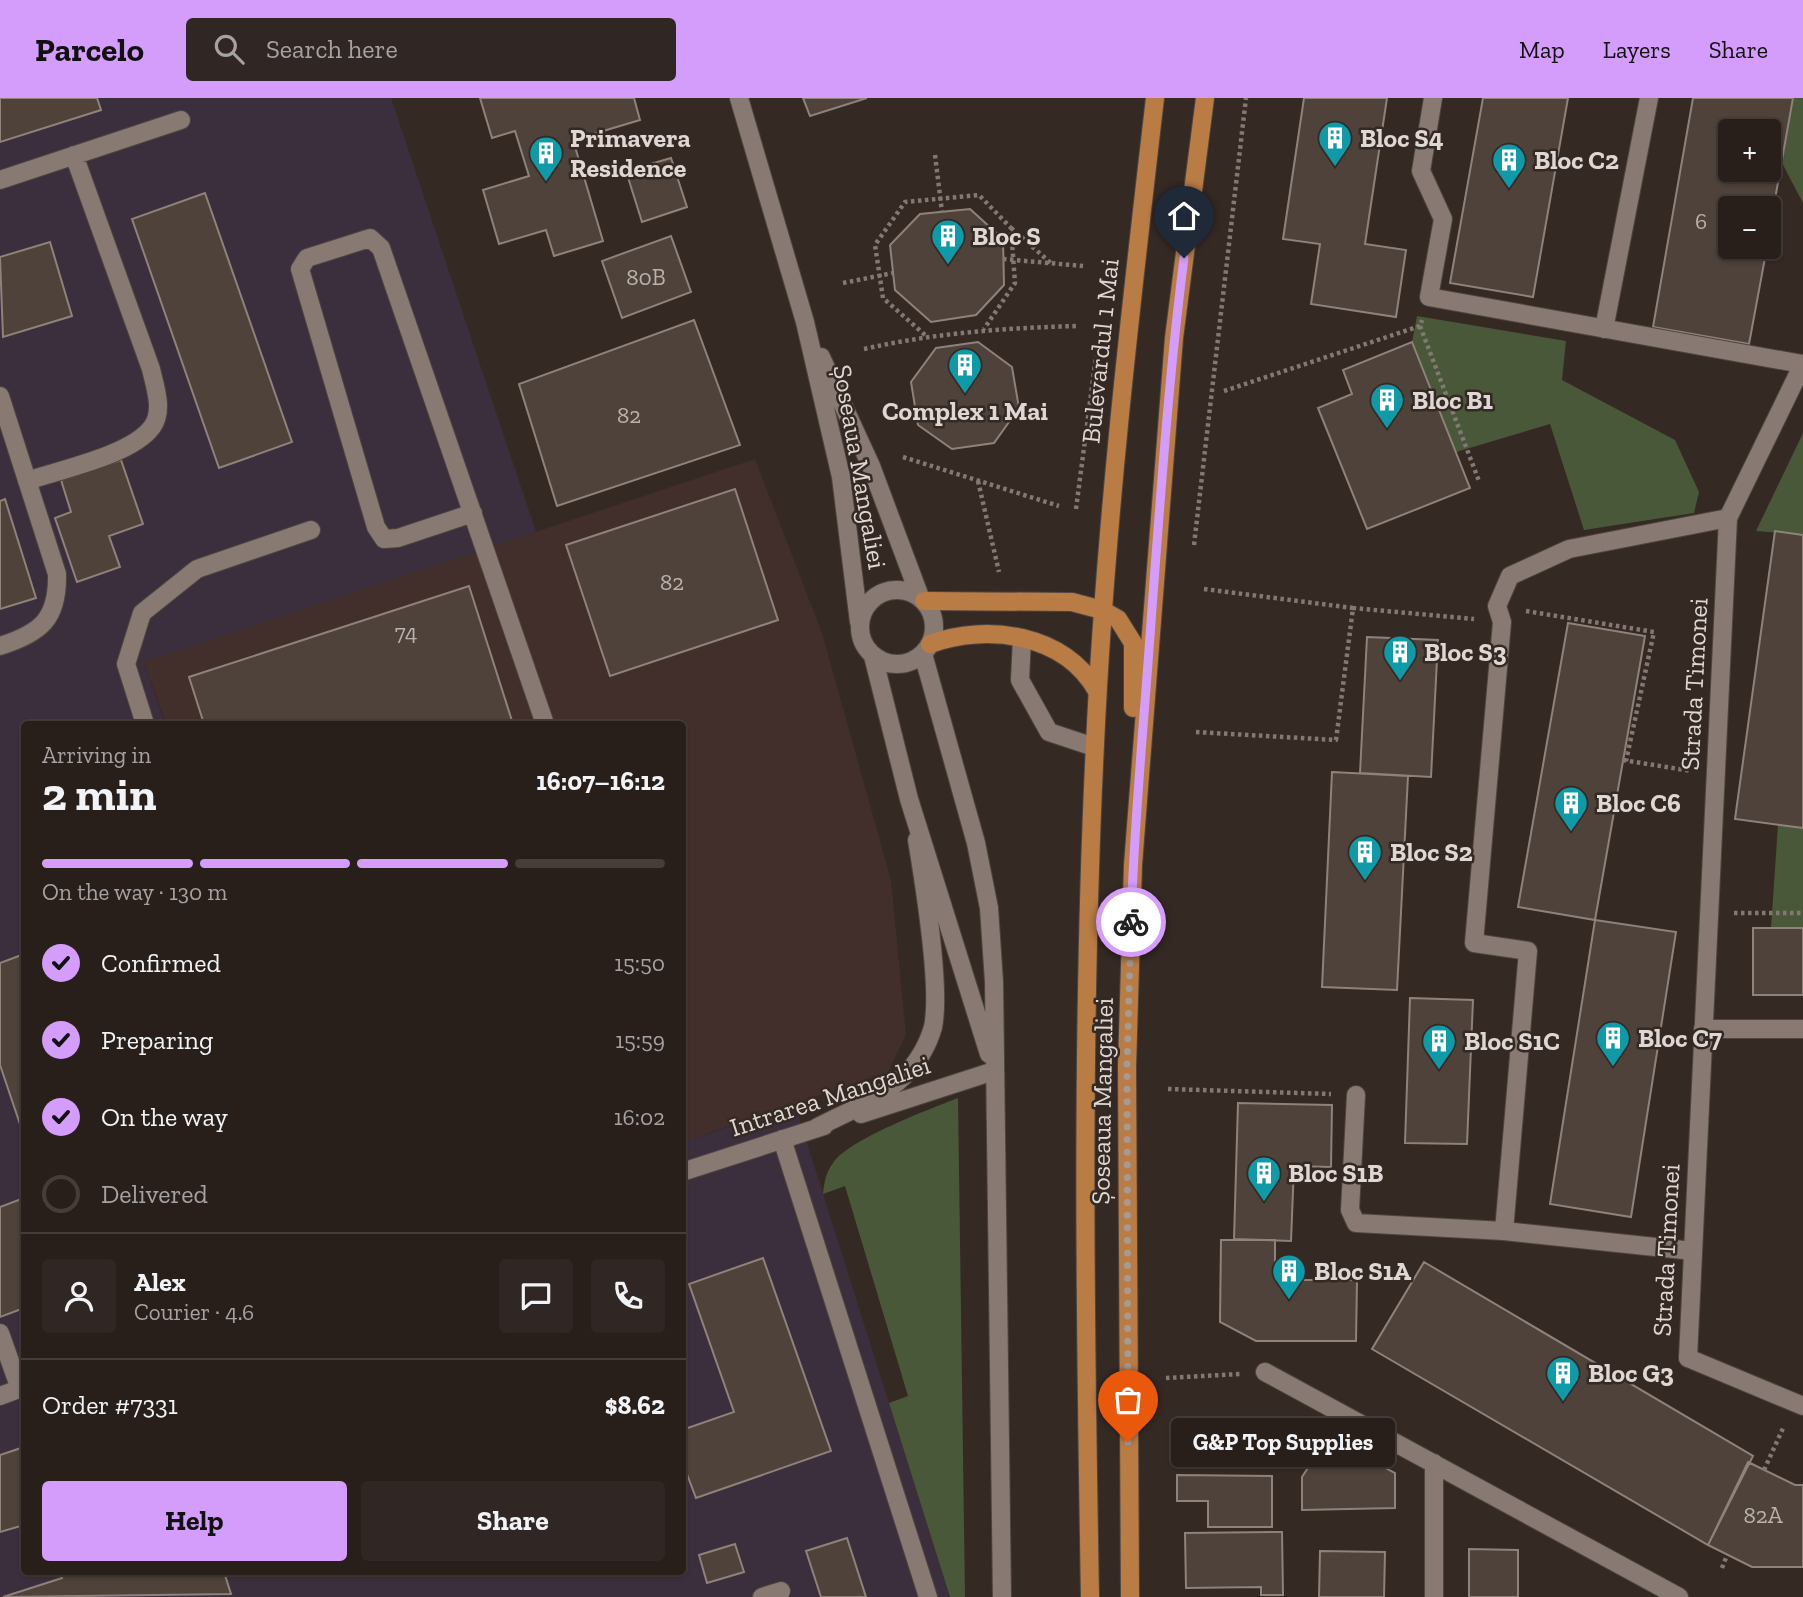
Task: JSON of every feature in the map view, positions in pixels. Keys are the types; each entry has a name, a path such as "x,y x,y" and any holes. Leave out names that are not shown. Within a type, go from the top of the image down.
{"main road":[{"name":"Bulevardul 1 Mai","path":"1102,610 1109,515 1155,98"},
{"name":"Șoseaua Mangaliei","path":"1130,1597 1127,1067 1135,820 1174,338 1205,98"},
{"path":"922,599 1072,602 1102,610 1118,619 1133,642 1135,676 1130,749 1135,820"},
{"name":"Șoseaua Mangaliei","path":"1090,1597 1084,1072 1094,747 1102,610"},
{"path":"926,649 948,637 977,634 1021,638 1046,646 1078,664 1097,691"}],"street":[{"name":"Șoseaua Mangaliei","path":"739,98 805,321 841,477 859,622"},
{"path":"1429,297 1443,219 1421,171 1433,98"},
{"path":"1604,329 1649,98"},
{"path":"0,180 181,120"},
{"path":"27,481 108,454 135,441 153,427 159,403 150,369 74,155"},
{"path":"473,513 398,538 384,539 376,527 300,269 307,258 370,238 381,248 473,513 544,721"},
{"name":"Strada Timonei","path":"1429,297 1803,364 1728,518 1688,1358 1799,1404"},
{"name":"Șoseaua Mangaliei","path":"805,321 871,466 922,599"},
{"path":"0,396 57,574 58,599 46,623 18,640 0,646"},
{"path":"1504,1231 1528,951 1474,943 1500,614 1510,576 1569,548 1728,518"},
{"path":"144,721 126,664 142,613 197,569 311,530"},
{"path":"926,649 904,664 882,661 873,656 863,643 859,622 868,602 887,591 899,589 922,599 934,625 926,649 989,908 994,982 1002,1597"},
{"path":"1021,638 1020,680 1049,732 1094,747"},
{"path":"873,656 909,799 994,1071"},
{"path":"816,1128 874,1098 903,1078 922,1054 933,1026 931,953 909,799"},
{"path":"1703,1029 1803,1029"},
{"name":"Intrarea Mangaliei","path":"686,1171 994,1071"},
{"path":"1356,1095 1350,1210 1356,1223 1504,1231 1693,1251"},
{"path":"782,1139 928,1597"},
{"path":"0,1333 21,1386"},
{"path":"1265,1372 1679,1597"},
{"path":"0,1396 21,1388"},
{"path":"1434,1463 1434,1597"},
{"path":"762,1597 781,1591"}],"path":[{"path":"1194,545 1246,98"},
{"path":"935,155 942,212"},
{"path":"925,335 883,298 875,245 905,202 979,195 1052,264"},
{"path":"984,329 1015,283 1011,228"},
{"path":"1003,259 1083,266"},
{"path":"843,283 893,272"},
{"path":"1429,297 1420,326 1479,481"},
{"path":"864,349 925,335 984,329 1077,326"},
{"path":"1224,391 1420,326"},
{"path":"903,457 1059,506"},
{"path":"978,481 999,572"},
{"path":"1204,589 1353,608 1500,614 1654,632 1625,761 1715,775"},
{"path":"1196,732 1336,740 1353,608"},
{"path":"1709,914 1803,913"},
{"path":"1168,1089 1356,1095"},
{"path":"1166,1378 1265,1372"},
{"path":"1764,1470 1799,1404"},
{"path":"1722,1568 1727,1555"}],"shaded area":[{"path":"0,98 391,98 536,532 144,662 164,721 21,721 21,1575 686,1575 686,1141 795,1105 950,1597 0,1597"},
{"path":"755,459 822,633 891,880 906,1035 888,1072 686,1141 686,721 165,721 144,662"}],"green space":[{"path":"1793,98 1803,98 1803,203 1782,163"},
{"path":"1417,316 1566,341 1562,380 1675,440 1699,492 1694,513 1584,530 1550,424 1456,452 1412,342"},
{"path":"1803,433 1803,535 1756,531"},
{"path":"1778,825 1803,828 1803,928 1771,928"},
{"path":"958,1098 965,1597 950,1597 889,1403 908,1396 845,1186 823,1194 833,1163 855,1144"}],"building":[{"path":"0,98 97,98 101,110 0,142"},
{"name":"Primavera Residence","path":"480,98 634,98 640,120 573,140 603,241 554,256 546,230 499,244 483,190 529,176 515,131 492,138"},
{"path":"803,98 867,98 810,116"},
{"name":"Bloc S4","path":"1304,98 1387,98 1365,244 1406,250 1396,317 1311,304 1320,244 1283,239"},
{"name":"Bloc C2","path":"1483,98 1568,98 1533,297 1450,283"},
{"path":"1693,98 1793,98 1781,166 1781,119 1718,119 1718,182 1778,182 1776,196 1718,196 1718,259 1765,259 1749,344 1653,327"},
{"path":"671,158 687,207 642,222 626,171"},
{"path":"205,193 292,442 219,468 132,219"},
{"name":"Bloc S","path":"970,209 1003,239 1004,285 976,315 931,322 895,290 890,245 920,214"},
{"path":"671,236 691,292 622,318 602,261"},
{"path":"50,242 72,316 3,337 0,257"},
{"path":"694,320 740,445 557,506 519,384"},
{"name":"Complex 1 Mai","path":"978,342 1012,367 1019,408 994,443 952,449 918,425 911,382 936,348"},
{"name":"Bloc B1","path":"1412,342 1470,488 1367,529 1318,408 1352,394 1343,370"},
{"path":"121,460 143,524 109,536 120,567 77,582 55,518 71,512 61,480"},
{"path":"735,489 778,620 610,676 566,545"},
{"path":"5,499 36,598 0,609 0,501"},
{"path":"1775,531 1803,535 1803,828 1735,819"},
{"path":"469,586 512,721 203,721 189,677"},
{"name":"Bloc C6","path":"1568,623 1645,636 1595,920 1518,907"},
{"name":"Bloc S3","path":"1367,637 1438,640 1431,777 1360,773"},
{"name":"Bloc S2","path":"1332,772 1408,776 1397,990 1322,987"},
{"name":"Bloc C7","path":"1595,920 1676,932 1631,1217 1550,1204"},
{"path":"1753,928 1803,928 1803,995 1753,995"},
{"path":"21,955 21,1127 0,1065 0,963"},
{"name":"Bloc S1C","path":"1410,998 1473,1000 1467,1144 1405,1143"},
{"name":"Bloc S1B","path":"1238,1103 1332,1105 1331,1167 1294,1166 1291,1241 1234,1239"},
{"path":"21,1199 21,1309 0,1317 0,1207"},
{"name":"Bloc S1A","path":"1221,1240 1275,1240 1275,1280 1357,1280 1356,1341 1256,1341 1220,1322"},
{"path":"763,1258 831,1451 696,1498 686,1472 686,1429 734,1412 689,1284"},
{"name":"Bloc G3","path":"1424,1262 1753,1456 1708,1545 1372,1349"},
{"path":"1328,1437 1395,1473 1395,1508 1302,1510 1302,1477"},
{"path":"21,1448 21,1526 0,1532 0,1455"},
{"path":"1748,1462 1795,1485 1803,1485 1803,1567 1752,1567 1708,1545"},
{"path":"1177,1475 1272,1476 1272,1527 1208,1527 1208,1501 1177,1501"},
{"path":"1282,1532 1283,1595 1261,1595 1261,1587 1186,1588 1185,1533"},
{"path":"847,1538 866,1597 821,1597 806,1551"},
{"path":"735,1544 744,1572 707,1583 699,1555"},
{"path":"1469,1549 1518,1550 1518,1597 1469,1597"},
{"path":"1320,1551 1385,1552 1384,1597 1319,1597"},
{"path":"61,1575 225,1575 231,1594 3,1597 62,1578"}],"way so far":[{"path":"1128,1442 1127,1067 1131,922"}],"place":[{"name":"Bloc S4","path":"1335,168"},
{"name":"Primavera Residence","path":"546,183"},
{"name":"Bloc C2","path":"1509,190"},
{"name":"Bloc S","path":"948,266"},
{"name":"Complex 1 Mai","path":"965,395"},
{"name":"Bloc B1","path":"1387,430"},
{"name":"Bloc S3","path":"1400,682"},
{"name":"Bloc C6","path":"1571,833"},
{"name":"Bloc S2","path":"1365,882"},
{"name":"Bloc C7","path":"1613,1068"},
{"name":"Bloc S1C","path":"1439,1071"},
{"name":"Bloc S1B","path":"1264,1203"},
{"name":"Bloc S1A","path":"1289,1301"},
{"name":"Bloc G3","path":"1563,1403"},
{"name":"G&P Top Supplies","path":"1128,1442"}],"route":[{"path":"1131,922 1135,820 1158,526 1174,338 1184,258"}]}
